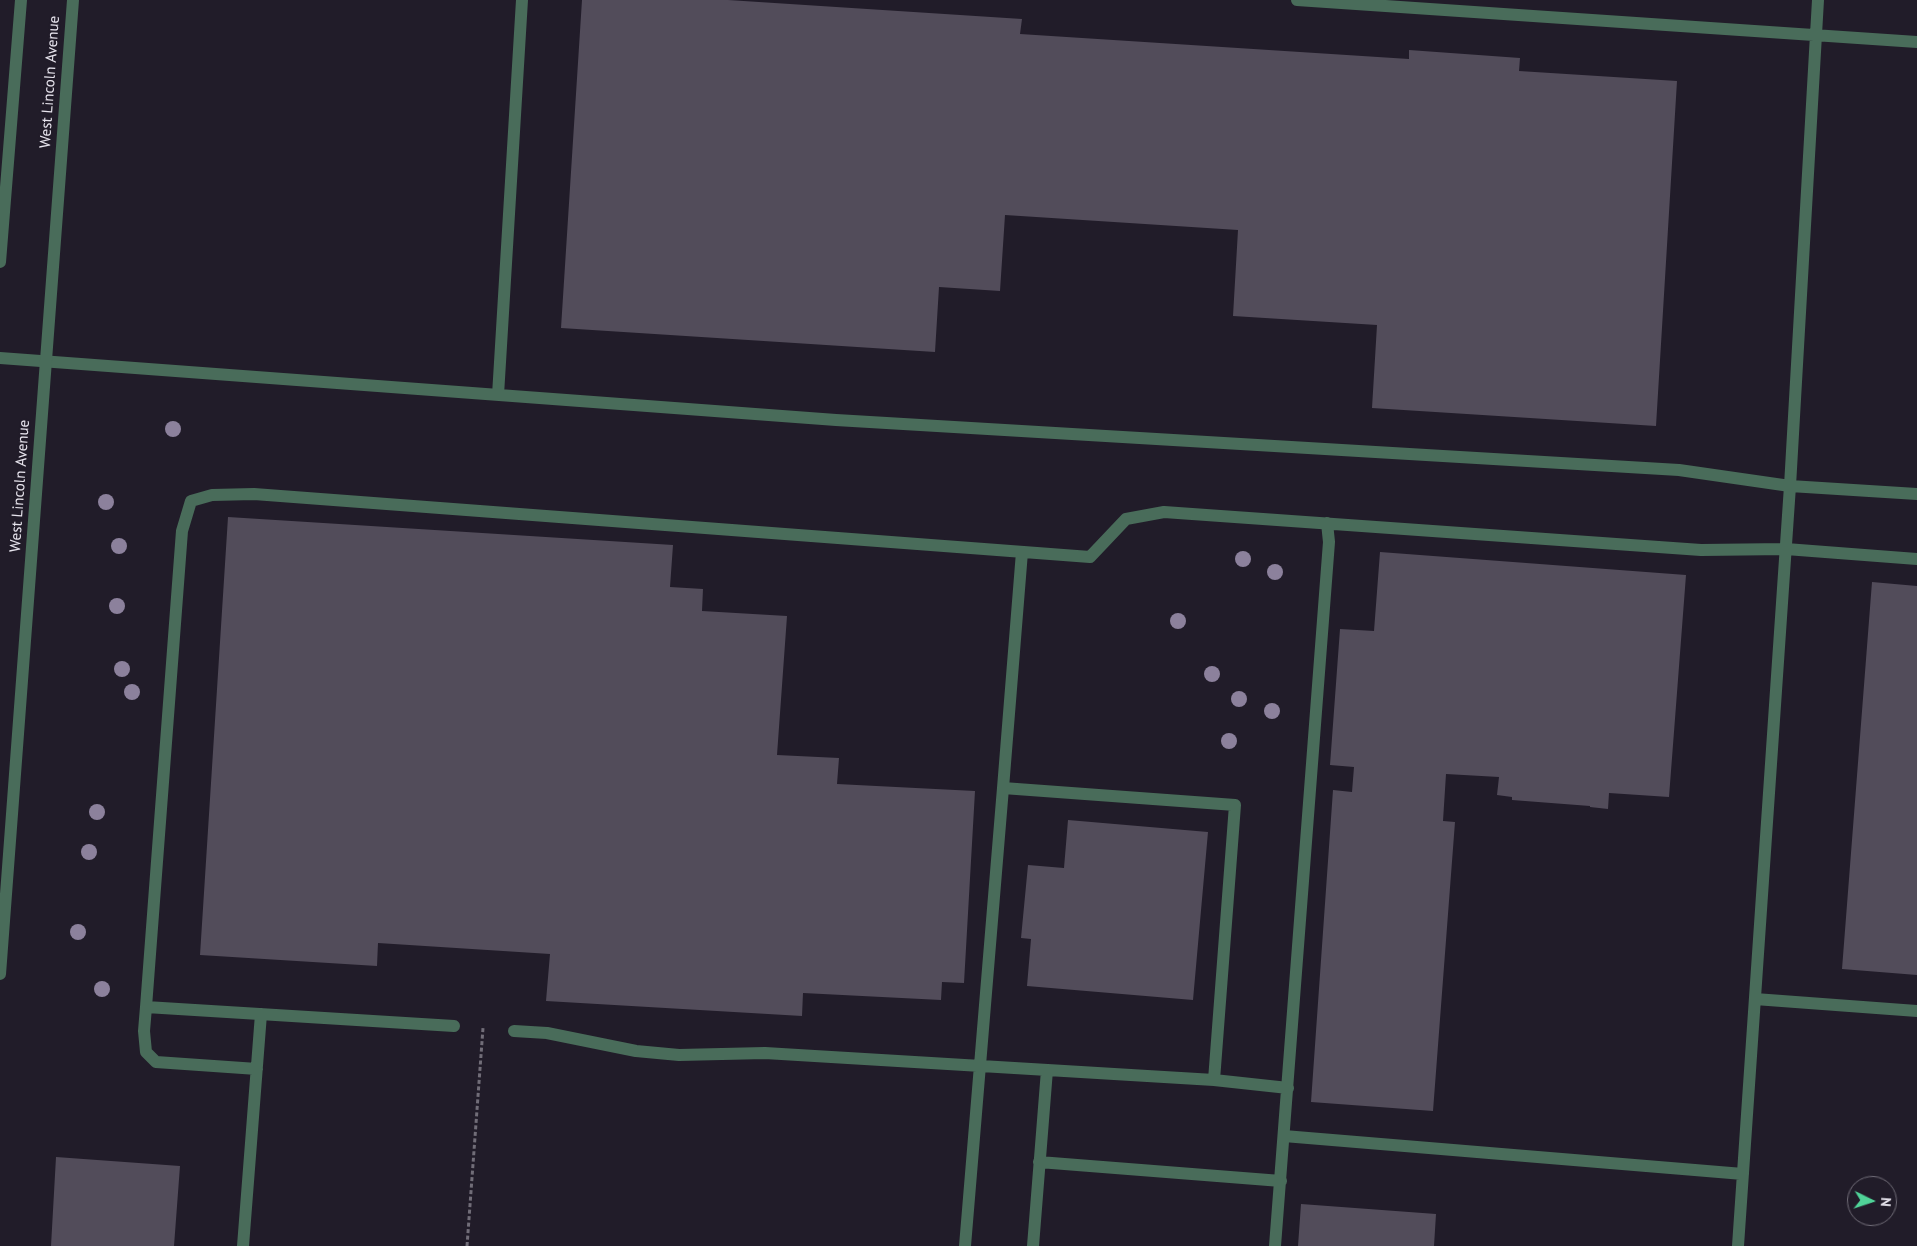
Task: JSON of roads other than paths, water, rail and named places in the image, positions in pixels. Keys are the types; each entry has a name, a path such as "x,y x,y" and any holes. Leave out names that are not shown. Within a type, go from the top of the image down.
{"street":[{"path":"0,262 21,0"},
{"name":"West Lincoln Avenue","path":"0,974 73,0"},
{"path":"498,395 522,0"},
{"path":"1296,0 1917,42"},
{"path":"1738,1246 1786,549 1818,0"},
{"path":"0,358 836,420 1679,470 1790,486 1917,494"},
{"path":"257,1069 156,1062 146,1052 144,1031 182,531 191,501 212,495 254,494 1090,557 1126,519 1164,512 1700,550 1786,549 1917,559"},
{"path":"1275,1246 1329,542 1327,524"},
{"path":"965,1246 1022,552"},
{"path":"1003,788 1236,805 1214,1080"},
{"path":"1755,999 1917,1011"},
{"path":"146,1007 454,1026"},
{"path":"243,1246 261,1014"},
{"path":"514,1030 547,1033 636,1051 679,1055 765,1053 1214,1080 1288,1088"},
{"path":"1033,1246 1047,1070"},
{"path":"1284,1136 1743,1174"},
{"path":"1040,1162 1281,1181"}]}
